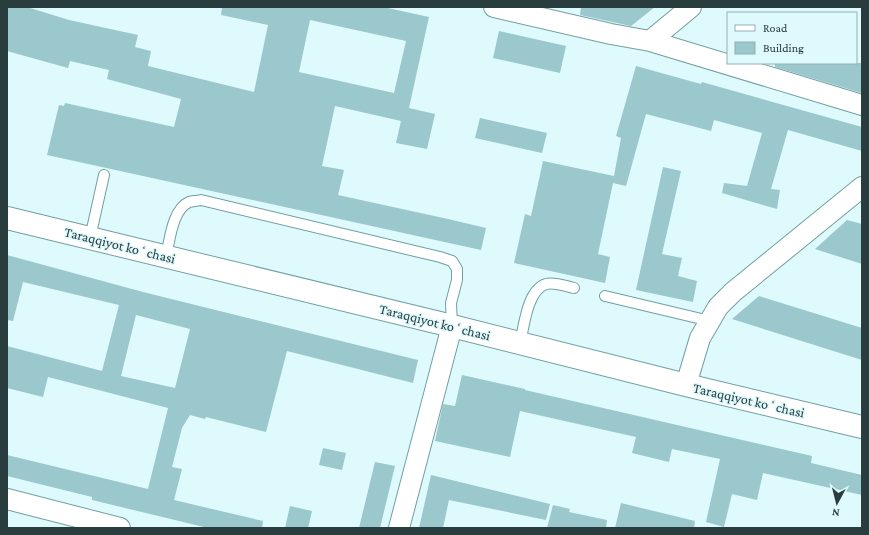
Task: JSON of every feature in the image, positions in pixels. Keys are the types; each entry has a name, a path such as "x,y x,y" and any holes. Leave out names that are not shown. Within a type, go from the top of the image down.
{"street":[{"path":"494,7 611,34 650,41 862,105"},
{"path":"650,41 691,7"},
{"path":"686,385 700,338 718,307 733,292 862,187"},
{"name":"Taraqqiyot koʻchasi","path":"7,218 862,427"},
{"path":"399,528 452,326"},
{"path":"7,499 120,528"}],"lane":[{"path":"90,238 104,175"},
{"path":"166,256 176,216 181,207 190,201 201,200 440,257 452,261 457,270 457,280 451,303 452,326"},
{"path":"520,343 531,297 537,289 546,284 556,284 574,288"},
{"path":"605,296 710,320"}],"building":[{"path":"7,7 27,7 69,20 138,35 135,47 151,51 148,66 254,92 268,25 221,15 222,7 383,7 429,17 409,108 435,114 427,149 396,143 401,121 335,106 322,166 344,170 338,195 486,228 481,250 47,155 59,105 64,106 65,103 174,127 181,99 107,79 109,70 70,61 68,68 7,51","holes":["310,20 406,41 394,93 299,72"]},
{"path":"581,7 655,7 631,26 580,15"},
{"path":"499,31 566,46 560,73 493,58"},
{"path":"862,63 862,93 775,67 775,64"},
{"path":"636,66 701,84 702,82 862,127 862,151 788,130 771,189 780,190 777,209 722,193 724,183 747,186 762,133 714,120 711,131 646,114 626,186 613,183 598,254 610,257 605,283 514,263 525,214 531,216 543,161 614,176 621,138 616,136"},
{"path":"480,118 547,133 542,153 475,138"},
{"path":"663,167 681,171 662,254 682,258 678,276 697,281 693,302 636,290"},
{"path":"847,220 862,224 862,264 815,249"},
{"path":"7,255 143,292 418,360 413,383 287,351 266,432 206,417 205,419 190,415 182,428 172,467 182,469 174,500 263,521 262,528 208,528 92,500 92,497 7,476 7,455 148,489 168,408 48,377 43,397 7,388 7,346 102,371 119,305 23,282 13,321 7,320","holes":["136,315 190,329 175,388 121,376"]},
{"path":"759,296 862,328 862,360 732,319"},
{"path":"462,375 812,456 811,463 862,475 862,495 763,473 757,500 732,494 724,527 706,522 720,459 672,449 669,462 632,453 636,437 520,411 510,457 435,441 443,404 455,406"},
{"path":"323,448 346,453 342,470 319,465"},
{"path":"375,462 395,466 380,528 359,528"},
{"path":"431,475 550,504 546,520 449,500 443,528 419,528"},
{"path":"621,503 695,521 694,528 615,528"},
{"path":"553,505 570,509 569,512 607,520 606,528 547,528"},
{"path":"290,506 312,511 308,528 285,528"}]}
